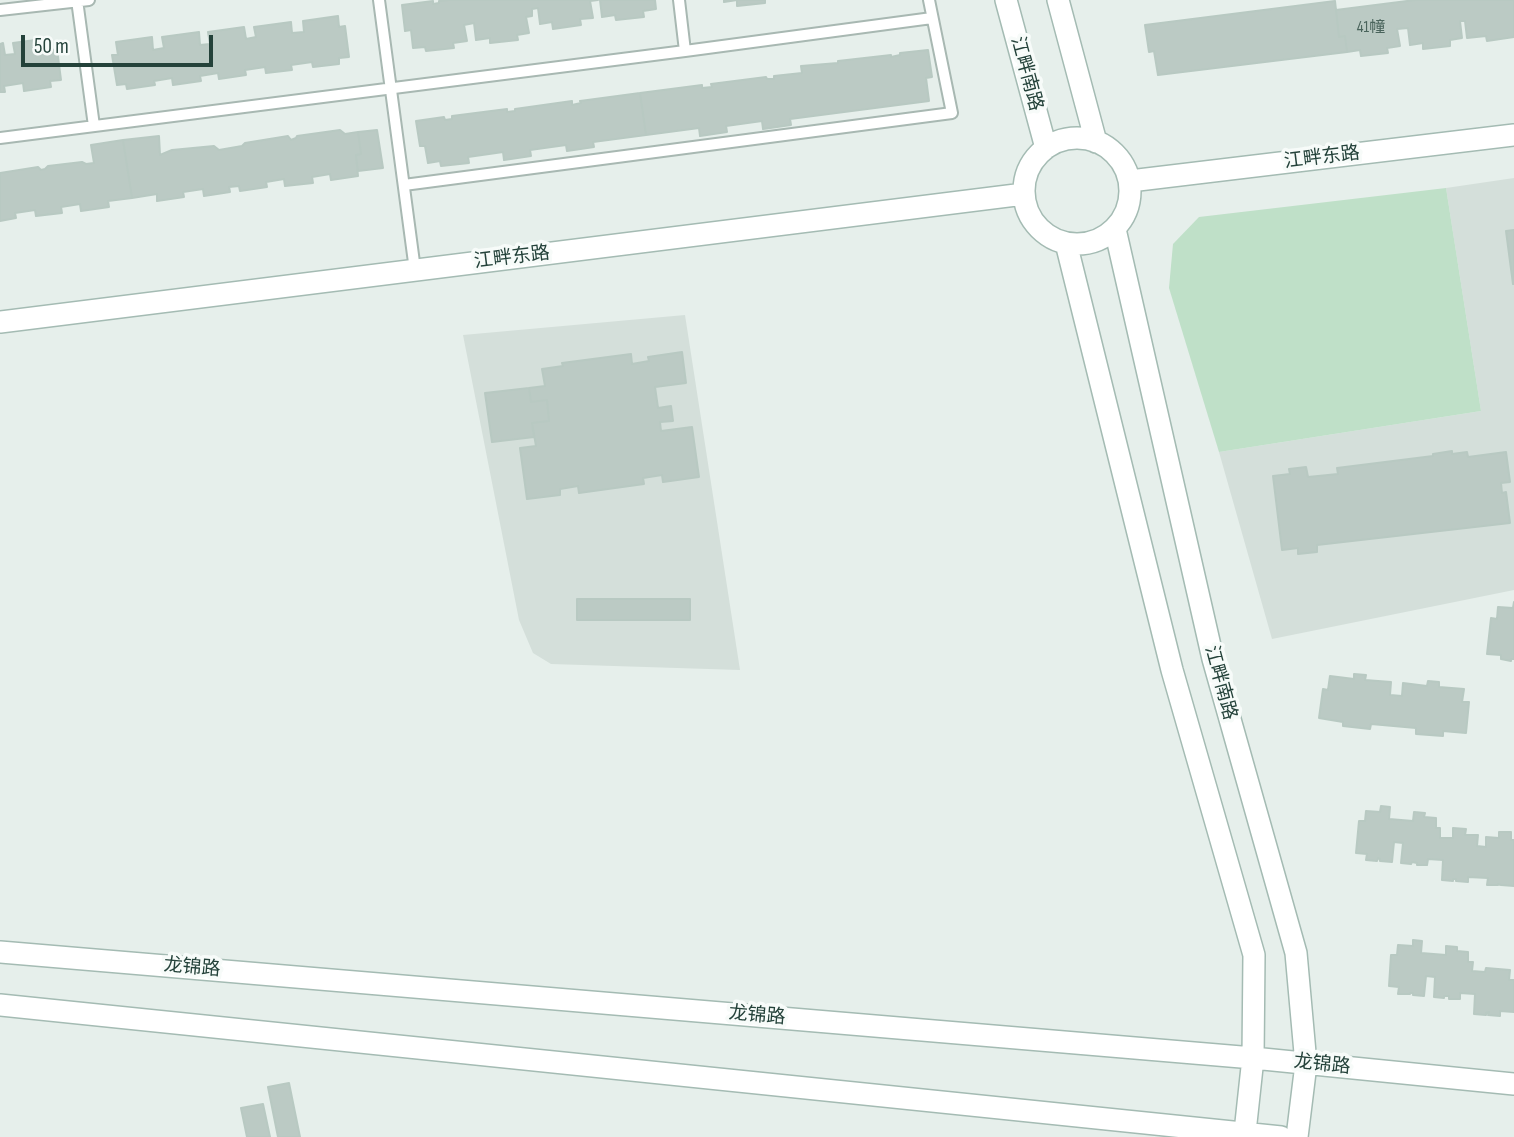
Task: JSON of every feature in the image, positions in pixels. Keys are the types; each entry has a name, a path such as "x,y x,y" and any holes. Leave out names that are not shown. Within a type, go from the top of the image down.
{"street":[{"name":"江畔南路","path":"1006,0 1046,148"},
{"path":"1058,0 1096,142"},
{"name":"江畔东路","path":"1130,181 1514,135"},
{"path":"1079,138 1096,142 1112,150 1123,164 1130,181 1130,198 1125,215 1115,229 1100,240 1084,244 1066,243 1050,237 1037,226 1028,211 1024,194 1026,177 1034,161 1046,148 1061,141 1079,138"},
{"name":"江畔东路","path":"0,321 1024,194"},
{"name":"江畔南路","path":"1115,229 1213,659 1296,953 1307,1064 1297,1137"},
{"path":"1066,243 1172,670 1254,955 1253,1058 1245,1132"},
{"name":"龙锦路","path":"0,952 1253,1058 1514,1084"},
{"path":"0,1005 1281,1137"}],"lane":[{"path":"0,10 81,0 94,126"},
{"path":"379,0 415,270"},
{"path":"679,0 685,51"},
{"path":"404,185 952,113 929,0"},
{"path":"0,138 932,18"}],"shaded area":[{"path":"1514,178 1514,590 1272,639 1219,452 1481,411 1446,188"},
{"path":"685,315 740,670 551,664 533,653 519,620 463,335"}],"green space":[{"path":"1446,188 1481,411 1219,452 1169,288 1173,244 1199,217"}],"building":[{"path":"449,0 598,0 590,1 593,18 580,19 581,25 553,29 552,22 540,24 538,8 532,9 532,16 526,17 529,33 517,35 518,40 490,43 490,38 476,40 474,23 464,25 467,41 453,43 454,48 426,51 425,47 413,48 411,30 405,31 402,5 433,1 433,4"},
{"path":"600,0 655,0 656,9 643,11 644,17 616,20 615,15 602,17"},
{"path":"737,0 765,0 765,3 737,6"},
{"path":"1415,0 1514,0 1514,37 1487,41 1486,36 1467,38 1465,21 1460,21 1462,38 1450,40 1450,46 1423,49 1423,43 1410,45 1408,28 1397,29 1400,46 1387,48 1388,53 1361,56 1360,50 1347,52 1345,36 1339,37 1336,10"},
{"path":"1335,1 1339,37 1345,36 1347,52 1158,75 1154,51 1149,52 1145,25"},
{"path":"338,16 339,27 345,26 349,57 339,58 339,64 313,67 312,62 291,65 292,70 266,73 265,67 245,70 246,75 219,79 218,73 200,76 201,81 173,85 172,78 154,81 155,85 127,89 126,84 117,85 112,55 118,55 116,42 152,37 153,50 164,48 162,37 199,32 200,45 210,44 208,32 244,27 246,39 256,37 254,27 291,22 292,33 304,32 303,21"},
{"path":"50,38 52,50 57,49 61,80 50,81 51,87 24,91 23,83 4,86 5,92 0,92 0,44 3,43 5,55 15,54 13,43"},
{"path":"928,50 932,77 926,78 929,101 790,119 791,125 763,129 762,121 726,126 727,132 700,136 699,128 646,135 640,93 702,85 702,88 712,87 711,84 766,77 774,79 774,76 802,73 801,66 891,57 900,53"},
{"path":"640,93 646,135 593,142 594,147 567,151 566,145 530,150 531,156 504,160 503,152 468,157 469,163 441,166 440,161 428,163 425,146 420,146 416,121 444,117 445,120 452,119 452,116 507,109 507,112 515,111 572,101 572,105 581,103 580,101"},
{"path":"340,130 345,134 358,132 361,154 356,155 358,176 331,180 330,174 312,177 313,183 285,186 284,179 266,182 267,187 240,191 239,186 229,187 230,192 204,196 203,189 183,192 184,197 157,201 157,194 132,198 123,140 159,136 160,155 172,150 214,146 219,150 242,146 245,143 288,136 291,140 297,136"},
{"path":"377,130 383,168 358,171 356,155 361,154 358,132"},
{"path":"123,140 132,198 108,201 109,207 81,211 80,204 61,207 62,213 36,216 35,210 15,213 16,218 0,221 0,173 38,167 41,170 48,166 82,162 94,163 91,145"},
{"path":"1514,230 1514,284 1513,284 1506,231"},
{"path":"682,352 686,383 655,387 658,408 671,406 673,421 660,422 661,431 692,427 699,477 663,482 662,475 643,478 644,484 579,493 578,486 560,489 560,495 527,499 520,448 536,446 532,423 549,421 547,400 531,402 529,388 545,386 542,369 563,366 562,363 631,354 632,364 649,361 648,357"},
{"path":"529,388 531,402 547,400 549,421 532,423 534,437 492,442 485,393"},
{"path":"1452,451 1452,454 1467,452 1468,457 1506,452 1510,482 1501,483 1502,493 1506,492 1510,523 1317,545 1317,552 1298,554 1298,548 1282,550 1273,476 1290,474 1289,469 1306,467 1308,477 1338,474 1337,468 1433,456"},
{"path":"577,599 690,599 690,620 577,620"},
{"path":"1514,602 1514,659 1511,661 1501,659 1501,655 1487,654 1491,618 1497,619 1498,607 1513,608"},
{"path":"1354,674 1366,675 1365,680 1391,682 1390,695 1402,696 1403,683 1427,686 1428,681 1439,682 1439,687 1464,689 1462,702 1469,702 1466,733 1443,731 1443,736 1416,734 1416,728 1371,724 1370,729 1343,726 1343,722 1319,718 1323,689 1328,690 1330,676 1354,679"},
{"path":"1381,806 1390,807 1389,819 1413,821 1414,812 1425,813 1424,817 1436,818 1440,838 1453,838 1453,828 1466,829 1465,835 1478,835 1477,846 1486,847 1486,837 1499,838 1499,832 1511,832 1511,840 1514,840 1514,886 1487,885 1488,878 1468,877 1468,882 1442,880 1443,860 1428,859 1427,865 1401,863 1403,843 1394,842 1392,862 1380,861 1378,858 1377,861 1366,860 1367,854 1356,853 1359,821 1365,821 1366,811 1380,812"},
{"path":"1413,940 1422,941 1421,953 1446,955 1446,946 1468,952 1468,962 1473,962 1472,971 1485,972 1486,968 1510,970 1509,980 1514,980 1514,1012 1500,1011 1500,1016 1488,1015 1489,1012 1486,1015 1474,1014 1475,994 1460,993 1460,999 1449,999 1449,996 1434,997 1435,977 1426,976 1424,996 1413,993 1398,994 1399,987 1389,986 1391,955 1397,955 1398,945 1413,946"},
{"path":"289,1083 300,1137 278,1137 268,1087"},
{"path":"263,1104 270,1137 247,1137 241,1108"}]}
